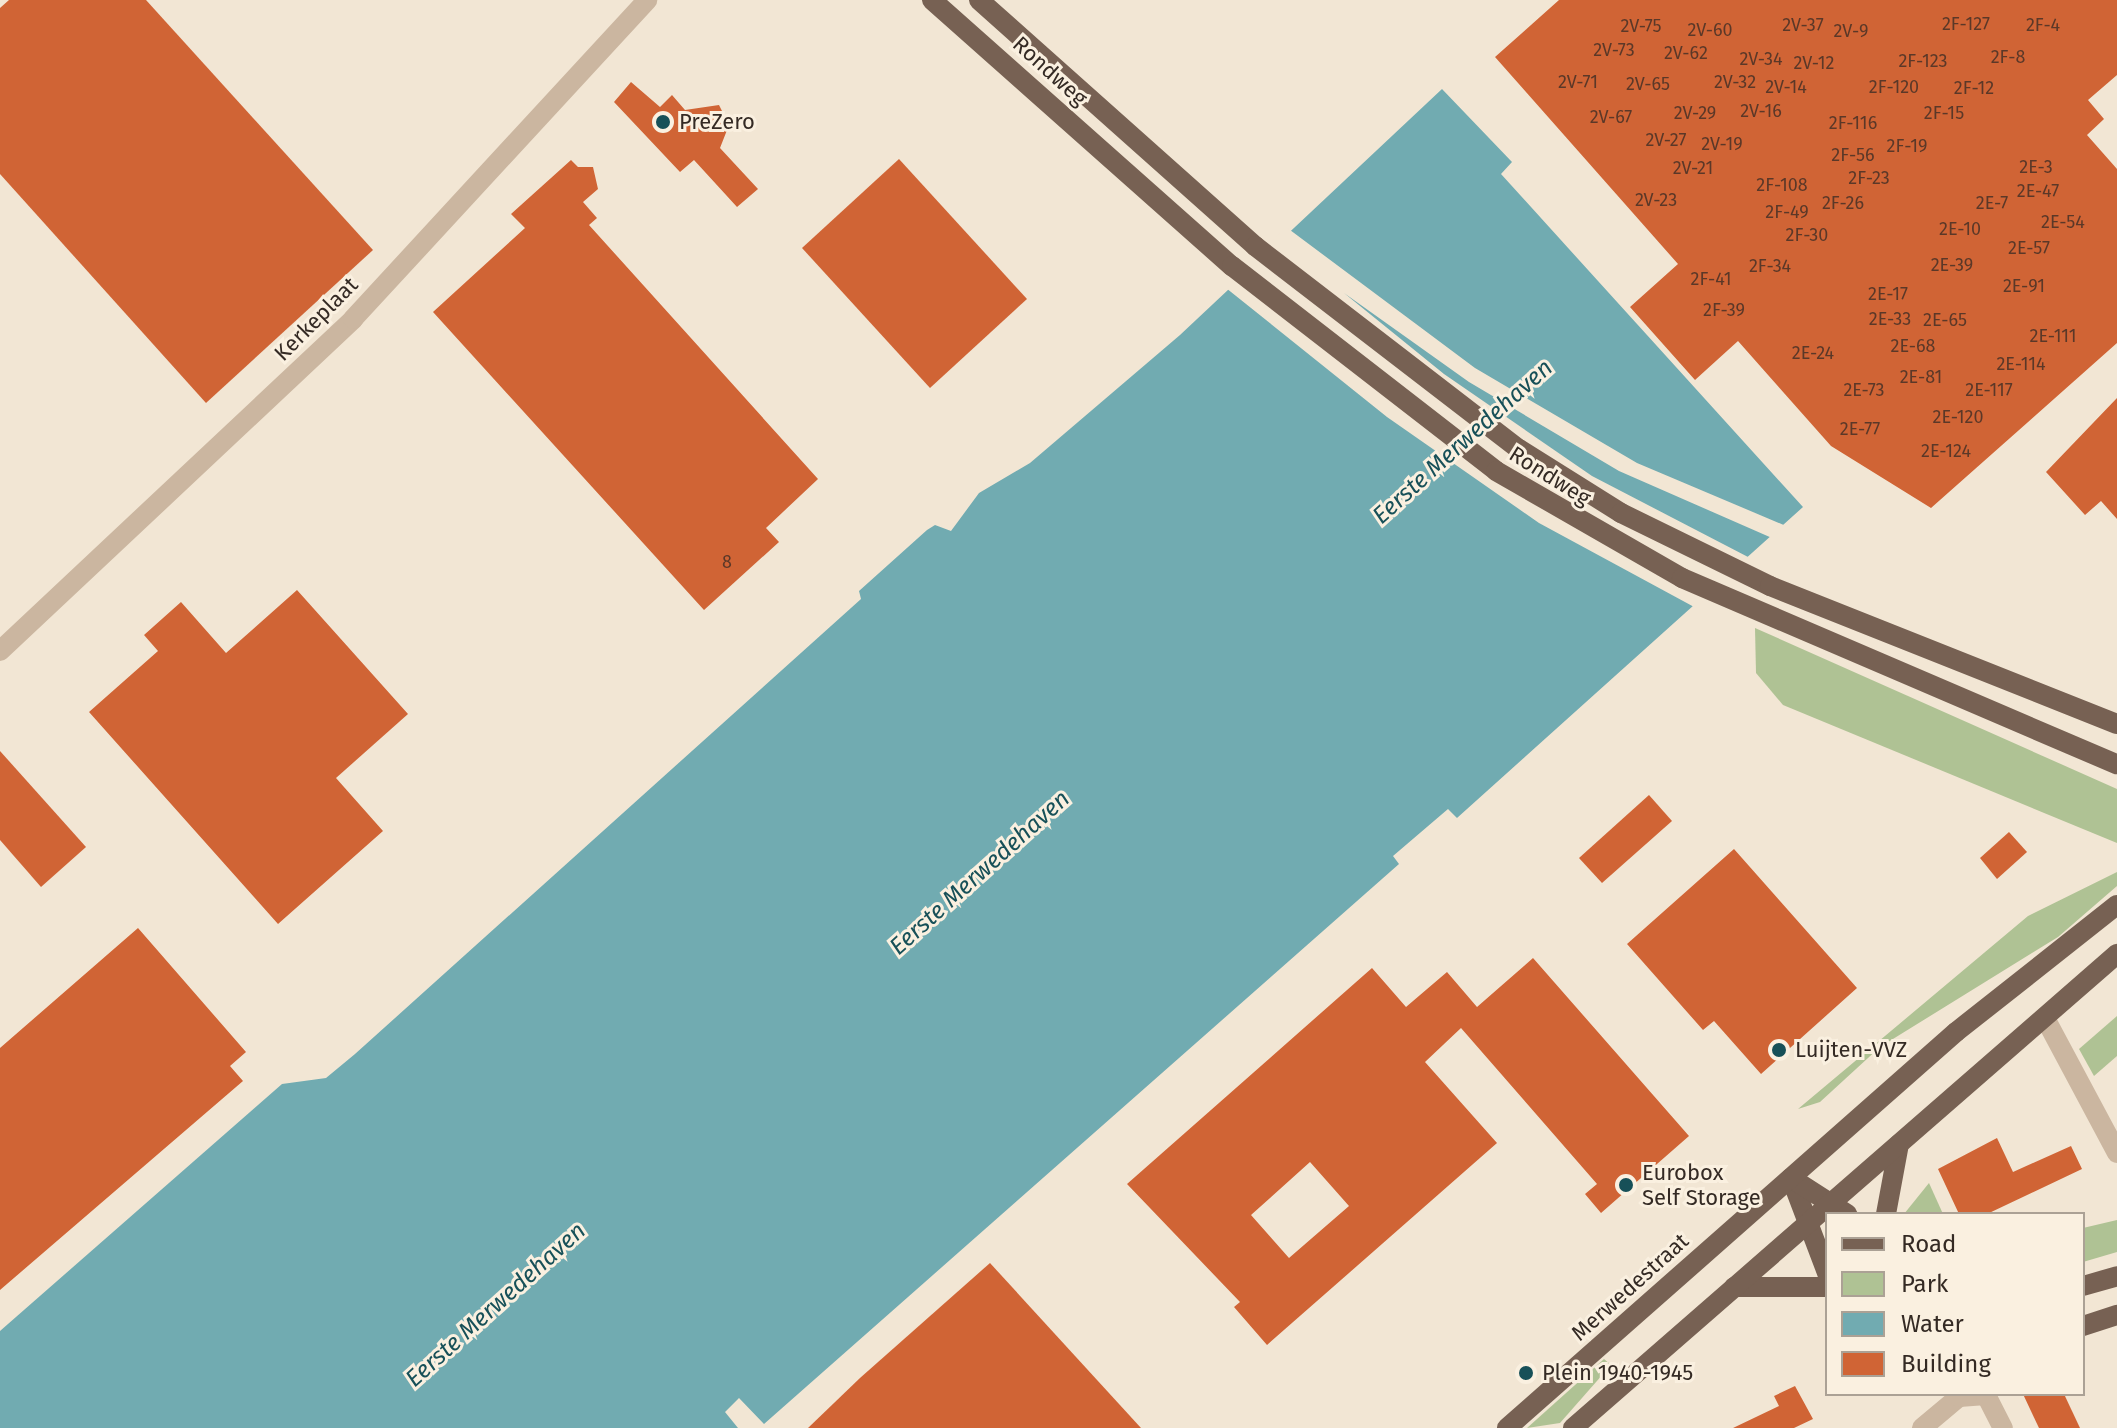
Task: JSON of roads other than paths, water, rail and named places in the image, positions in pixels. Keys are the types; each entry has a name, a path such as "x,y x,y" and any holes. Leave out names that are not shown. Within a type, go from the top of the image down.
{"main road":[{"name":"Rondweg","path":"932,0 1232,266 1415,412 1598,535 1758,612 2117,764"},
{"name":"Rondweg","path":"979,0 1255,246 1437,391 1621,513 1770,586 2117,724"},
{"name":"Merwedestraat","path":"1507,1428 1956,1032 2117,905"},
{"path":"1791,1178 1840,1207 1899,1144 2117,954"},
{"path":"1886,1212 1899,1144"},
{"path":"1791,1178 1825,1268"},
{"path":"1573,1428 1807,1224 1825,1215"},
{"path":"2085,1285 2117,1276"},
{"path":"1734,1287 1825,1287"},
{"path":"2085,1325 2117,1315"}],"street":[{"name":"Kerkeplaat","path":"0,651 353,319 647,0"},
{"path":"2045,1018 2117,1153"},
{"path":"1922,1428 1959,1397 1972,1396"},
{"path":"1987,1396 2003,1428"}],"water":[{"name":"Eerste Merwedehaven","path":"1442,89 1512,162 1501,174 1803,507 1457,818 1448,809 1393,856 1399,864 764,1424 739,1398 725,1412 738,1428 0,1428 0,1331 282,1084 326,1078 355,1054 861,599 859,591 927,530 935,525 951,531 979,493 1030,463 1180,335"}],"place":[{"name":"PreZero","path":"663,122"},
{"name":"Luijten-VVZ","path":"1779,1050"},
{"name":"Eurobox Self Storage","path":"1626,1185"},
{"name":"Plein 1940-1945","path":"1526,1373"}]}
